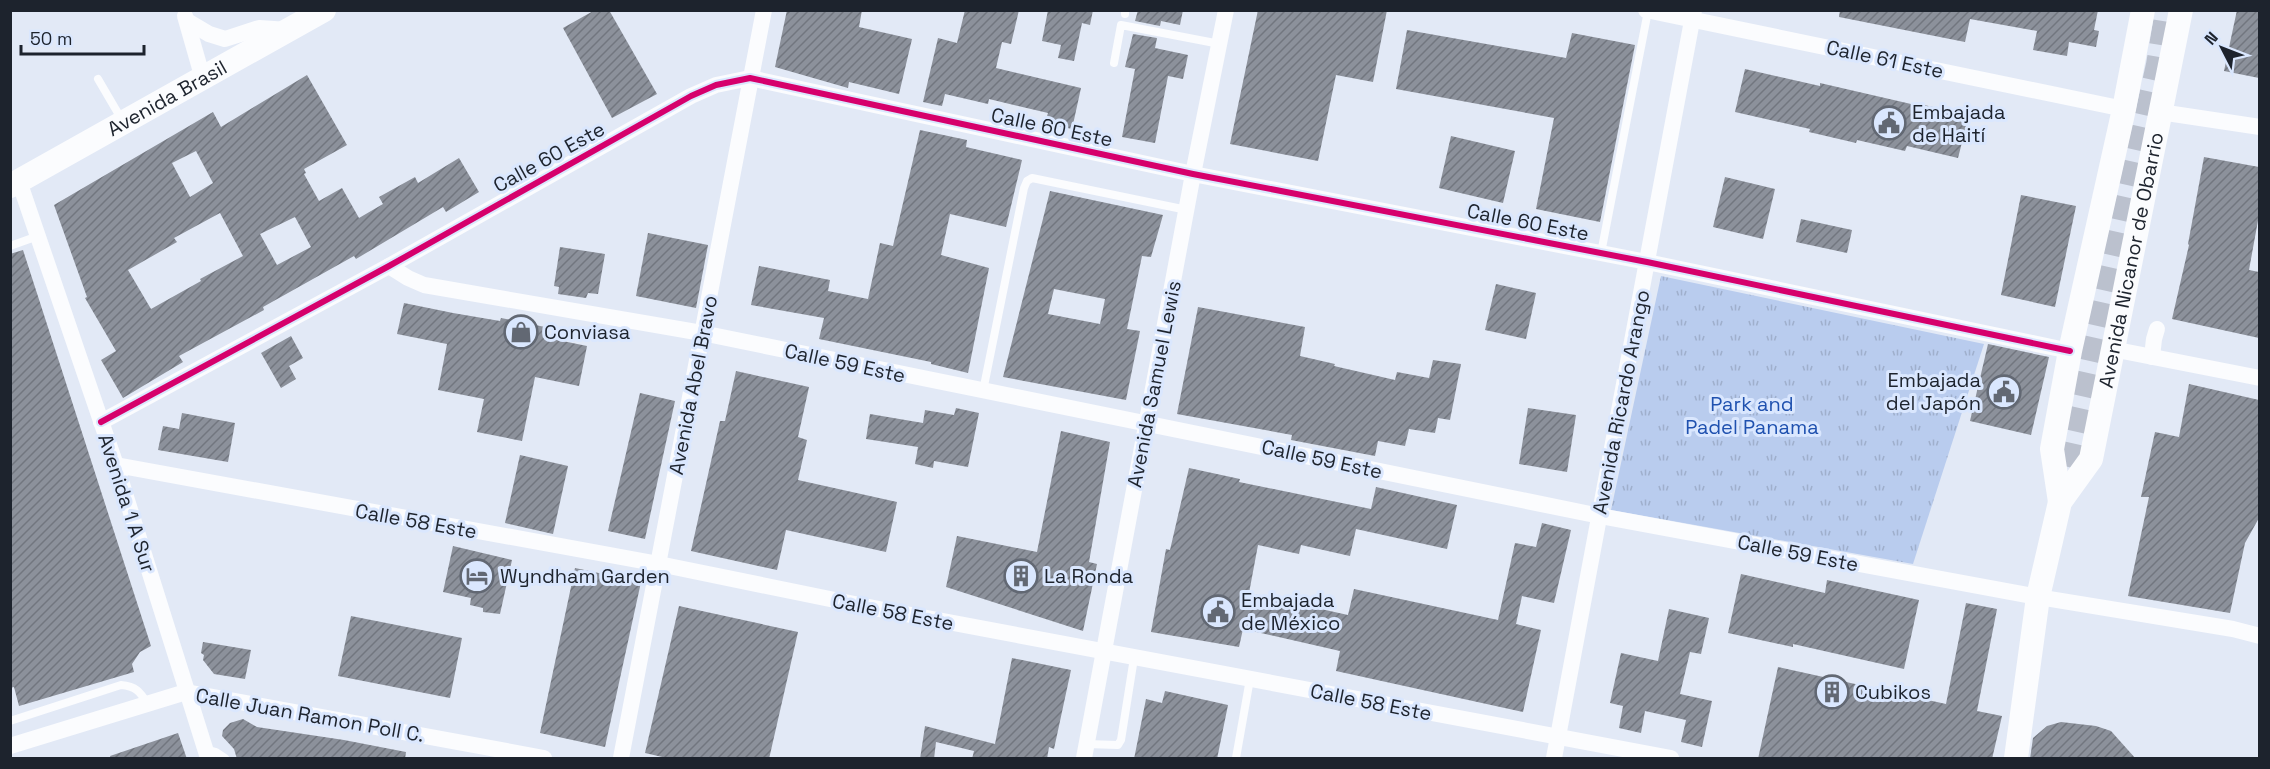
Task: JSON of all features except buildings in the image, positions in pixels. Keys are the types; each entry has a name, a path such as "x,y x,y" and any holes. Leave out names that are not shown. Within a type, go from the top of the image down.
{"street":[{"name":"Avenida Brasil","path":"15,184 324,10"},
{"name":"Avenida Abel Bravo","path":"621,759 764,10"},
{"name":"Avenida Samuel Lewis","path":"1085,751 1226,10"},
{"name":"Avenida Nicanor de Obarrio","path":"2016,759 2038,597 2060,502 2052,449 2070,351 2124,109 2143,10"},
{"name":"Avenida Nicanor de Obarrio","path":"2060,502 2091,459 2181,10"},
{"name":"Calle 61 Este","path":"1647,11 1694,15 2124,109"},
{"name":"Avenida Ricardo Arango","path":"1554,759 1694,15"},
{"path":"185,16 209,34 225,39 259,27 289,30"},
{"path":"185,16 203,79"},
{"name":"Calle 60 Este","path":"101,422 389,266 691,96 716,85 750,78 1193,174 1647,262 2070,351"},
{"path":"2160,112 2259,127"},
{"name":"Avenida 1 A Sur","path":"15,184 38,236 116,465 207,754"},
{"name":"Calle 59 Este","path":"389,266 424,285 702,333 1600,516 2038,597 2233,629 2259,636"},
{"path":"2152,357 2157,329"},
{"path":"2112,349 2259,378"},
{"name":"Calle 58 Este","path":"116,465 659,564 879,609 1671,759"},
{"name":"Calle Juan Ramon Poll C.","path":"10,746 186,692 544,759"}],"lane":[{"path":"1601,253 1647,11"},
{"path":"1114,63 1121,25 1220,44"},
{"path":"98,79 123,122"},
{"path":"983,391 1027,181 1032,178 1187,210"},
{"path":"10,246 38,236"},
{"path":"1085,751 1118,745 1121,740 1134,658"},
{"path":"1236,759 1250,679"},
{"path":"10,721 121,685 132,686 140,691 148,704"},
{"path":"207,754 216,752 225,759"}],"green space":[{"name":"Park and Padel Panama","path":"1661,276 1984,344 1913,564 1611,510"}],"tunnel":[{"path":"2060,502 2158,65 2167,10"}],"cycle path":[{"path":"101,422 389,266 691,96 716,85 750,78 1193,174 1647,262 2070,351"}],"place":[{"name":"Embajada de Haití","path":"1889,123"},
{"name":"Conviasa","path":"521,332"},
{"name":"Embajada del Japón","path":"2004,392"},
{"name":"Wyndham Garden","path":"477,576"},
{"name":"La Ronda","path":"1021,576"},
{"name":"Embajada de México","path":"1218,612"},
{"name":"Cubikos","path":"1832,692"}]}
